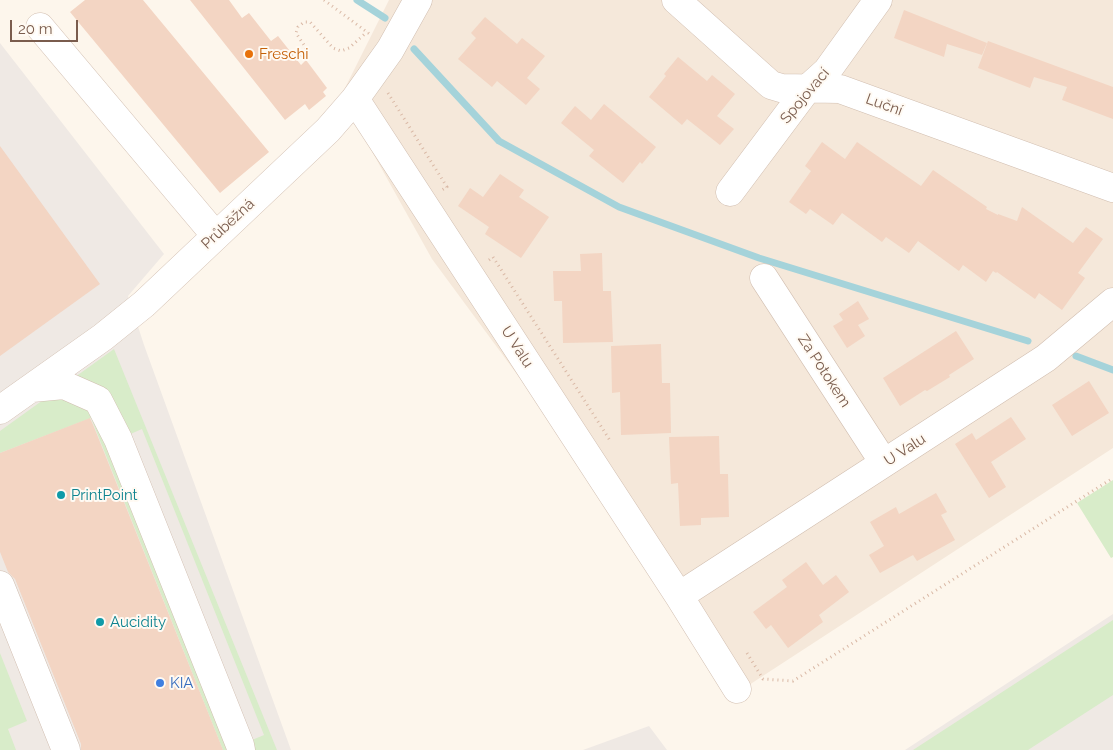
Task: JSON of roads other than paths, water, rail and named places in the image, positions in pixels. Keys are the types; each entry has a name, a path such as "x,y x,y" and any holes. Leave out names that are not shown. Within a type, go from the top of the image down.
{"street":[{"name":"Průběžná","path":"0,410 103,337 144,304 328,130 355,99 390,50 418,0"},
{"name":"Luční","path":"676,0 771,85 781,88 840,89 1113,188"},
{"name":"Spojovací","path":"730,192 807,89 827,71 878,0"},
{"path":"40,27 216,236"},
{"name":"U Valu","path":"355,99 737,688"},
{"name":"Za Potokem","path":"764,278 884,463"},
{"name":"U Valu","path":"679,596 1046,358 1113,302"},
{"path":"32,388 64,385 98,400 118,439 241,750"},
{"path":"0,585 66,750"}],"waterway":[{"path":"357,0 385,18"},
{"path":"414,49 499,141 619,207 759,258 1028,341"},
{"path":"1076,356 1113,370"}],"place":[{"name":"Freschi","path":"249,54"},
{"name":"PrintPoint","path":"61,495"},
{"name":"Aucidity","path":"100,622"},
{"name":"KIA","path":"160,683"}]}
